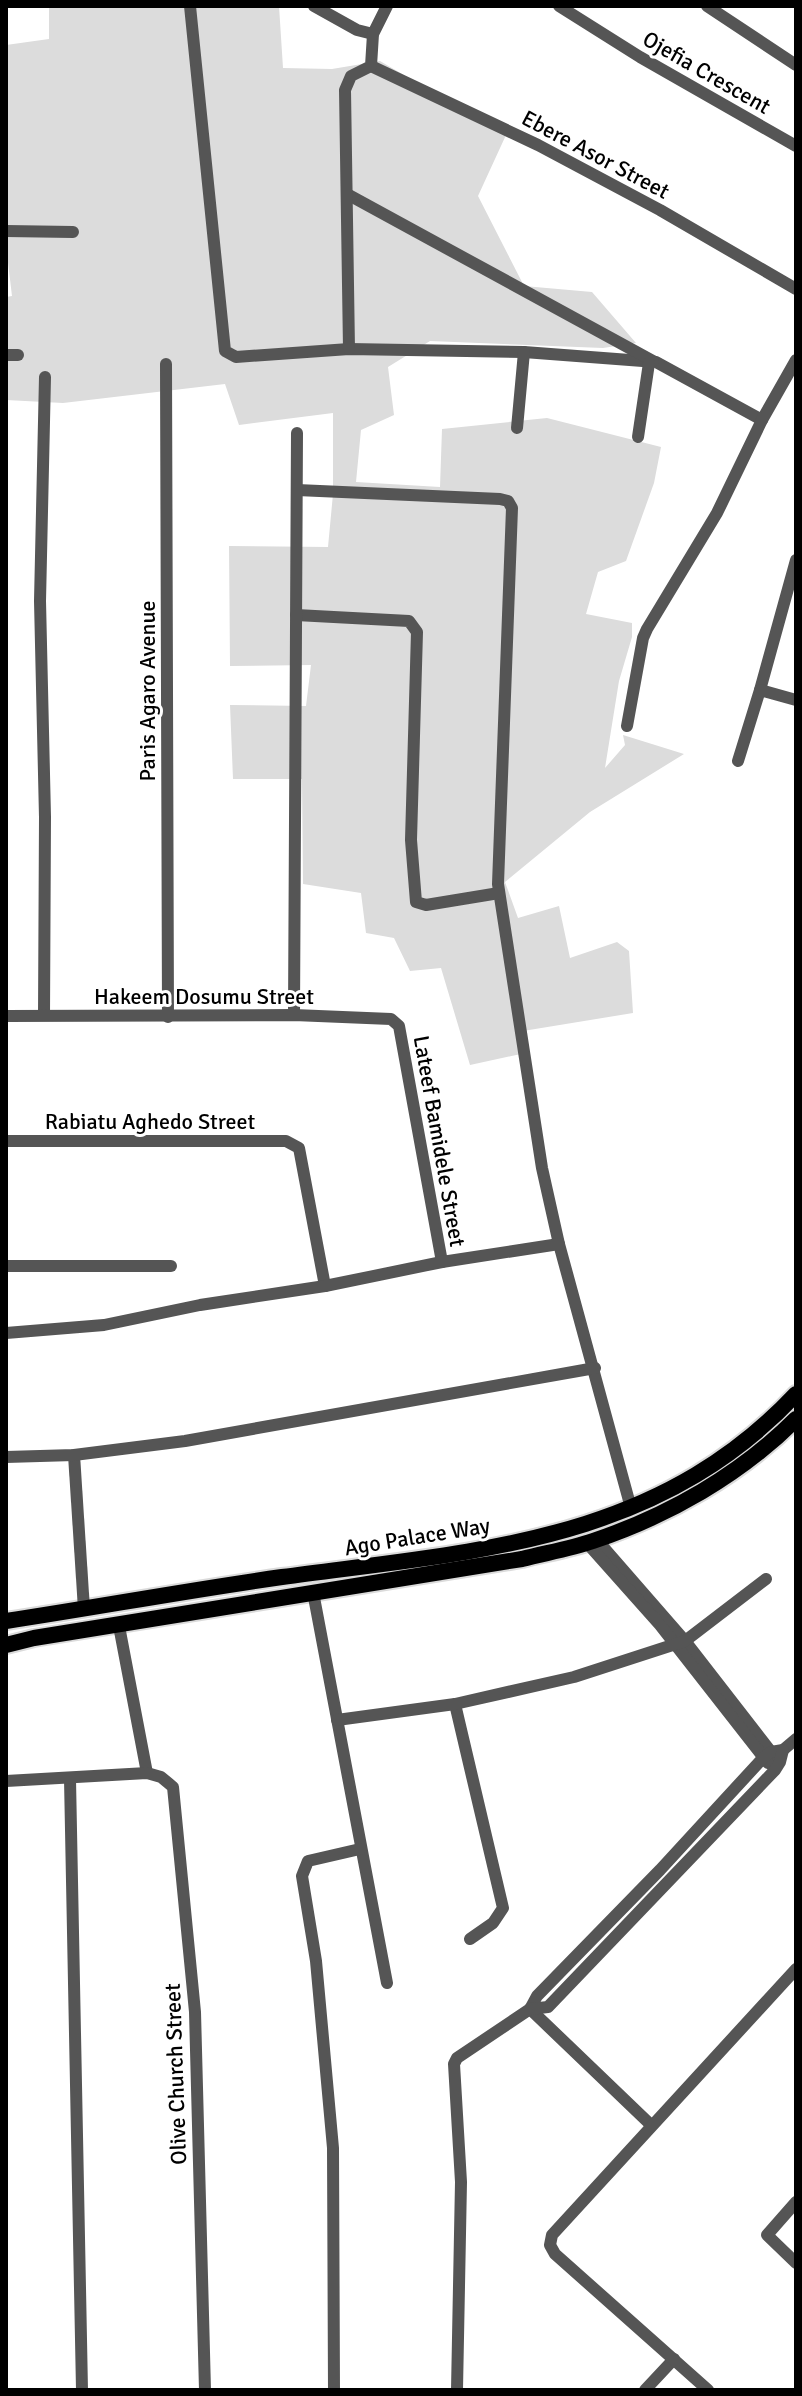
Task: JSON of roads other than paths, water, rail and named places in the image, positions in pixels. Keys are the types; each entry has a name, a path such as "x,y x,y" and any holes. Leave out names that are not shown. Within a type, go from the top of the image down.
{"main road":[{"name":"Ago Palace Way","path":"6,1621 281,1577 414,1562 557,1534 631,1508 677,1487 732,1452 769,1423 796,1394"},
{"name":"Ago Palace Way","path":"6,1645 522,1559 592,1541 688,1501 767,1448 796,1419"}],"street":[{"path":"190,6 225,351 236,357 349,349 524,352 652,363"},
{"path":"314,6 357,30 373,34"},
{"path":"349,349 345,90 351,76 371,66 373,34 387,6"},
{"name":"Ojefia Crescent","path":"559,6 640,57 796,146"},
{"path":"707,6 796,65"},
{"name":"Ebere Asor Street","path":"371,66 538,145 660,210 796,289"},
{"path":"347,194 652,363 762,420"},
{"path":"6,231 73,232"},
{"path":"517,428 524,352"},
{"path":"627,726 643,638 717,513 762,420 796,360"},
{"path":"638,437 652,363"},
{"name":"Paris Agaro Avenue","path":"166,364 168,1017"},
{"path":"44,1015 45,817 40,601 45,377"},
{"path":"294,1015 297,433"},
{"path":"297,490 500,499 508,501 512,508 499,893 542,1168 559,1244 631,1508"},
{"path":"738,761 796,560"},
{"path":"296,615 409,621 414,625 417,632 411,840 416,902 426,905 499,893"},
{"path":"760,690 796,700"},
{"name":"Hakeem Dosumu Street","path":"6,1016 294,1015 391,1019 399,1026"},
{"name":"Lateef Bamidele Street","path":"399,1026 442,1262"},
{"name":"Rabiatu Aghedo Street","path":"6,1141 294,1143 299,1148 325,1286"},
{"path":"6,1333 104,1325 200,1305 559,1244"},
{"path":"6,1266 171,1266"},
{"path":"6,1457 74,1455 199,1439 595,1368"},
{"path":"74,1455 84,1609"},
{"path":"592,1541 680,1642 774,1758"},
{"path":"337,1720 455,1704 574,1677 680,1642 766,1579"},
{"path":"313,1592 387,1983"},
{"path":"6,1781 147,1773 119,1626"},
{"path":"455,1704 503,1908 493,1923 470,1939"},
{"path":"457,2390 461,2182 454,2064 457,2058 530,2009 537,1996 660,1870 796,1739"},
{"name":"Olive Church Street","path":"147,1773 161,1777 173,1787 179,1834 195,2012 205,2390"},
{"path":"70,1779 82,2390"},
{"path":"334,2390 333,2148 316,1961 302,1876 308,1861 360,1849"},
{"path":"708,2390 555,2254 550,2245 552,2235 796,1969"},
{"path":"530,2009 651,2125"},
{"path":"796,2202 767,2235 796,2263"},
{"path":"645,2390 674,2359"}]}
